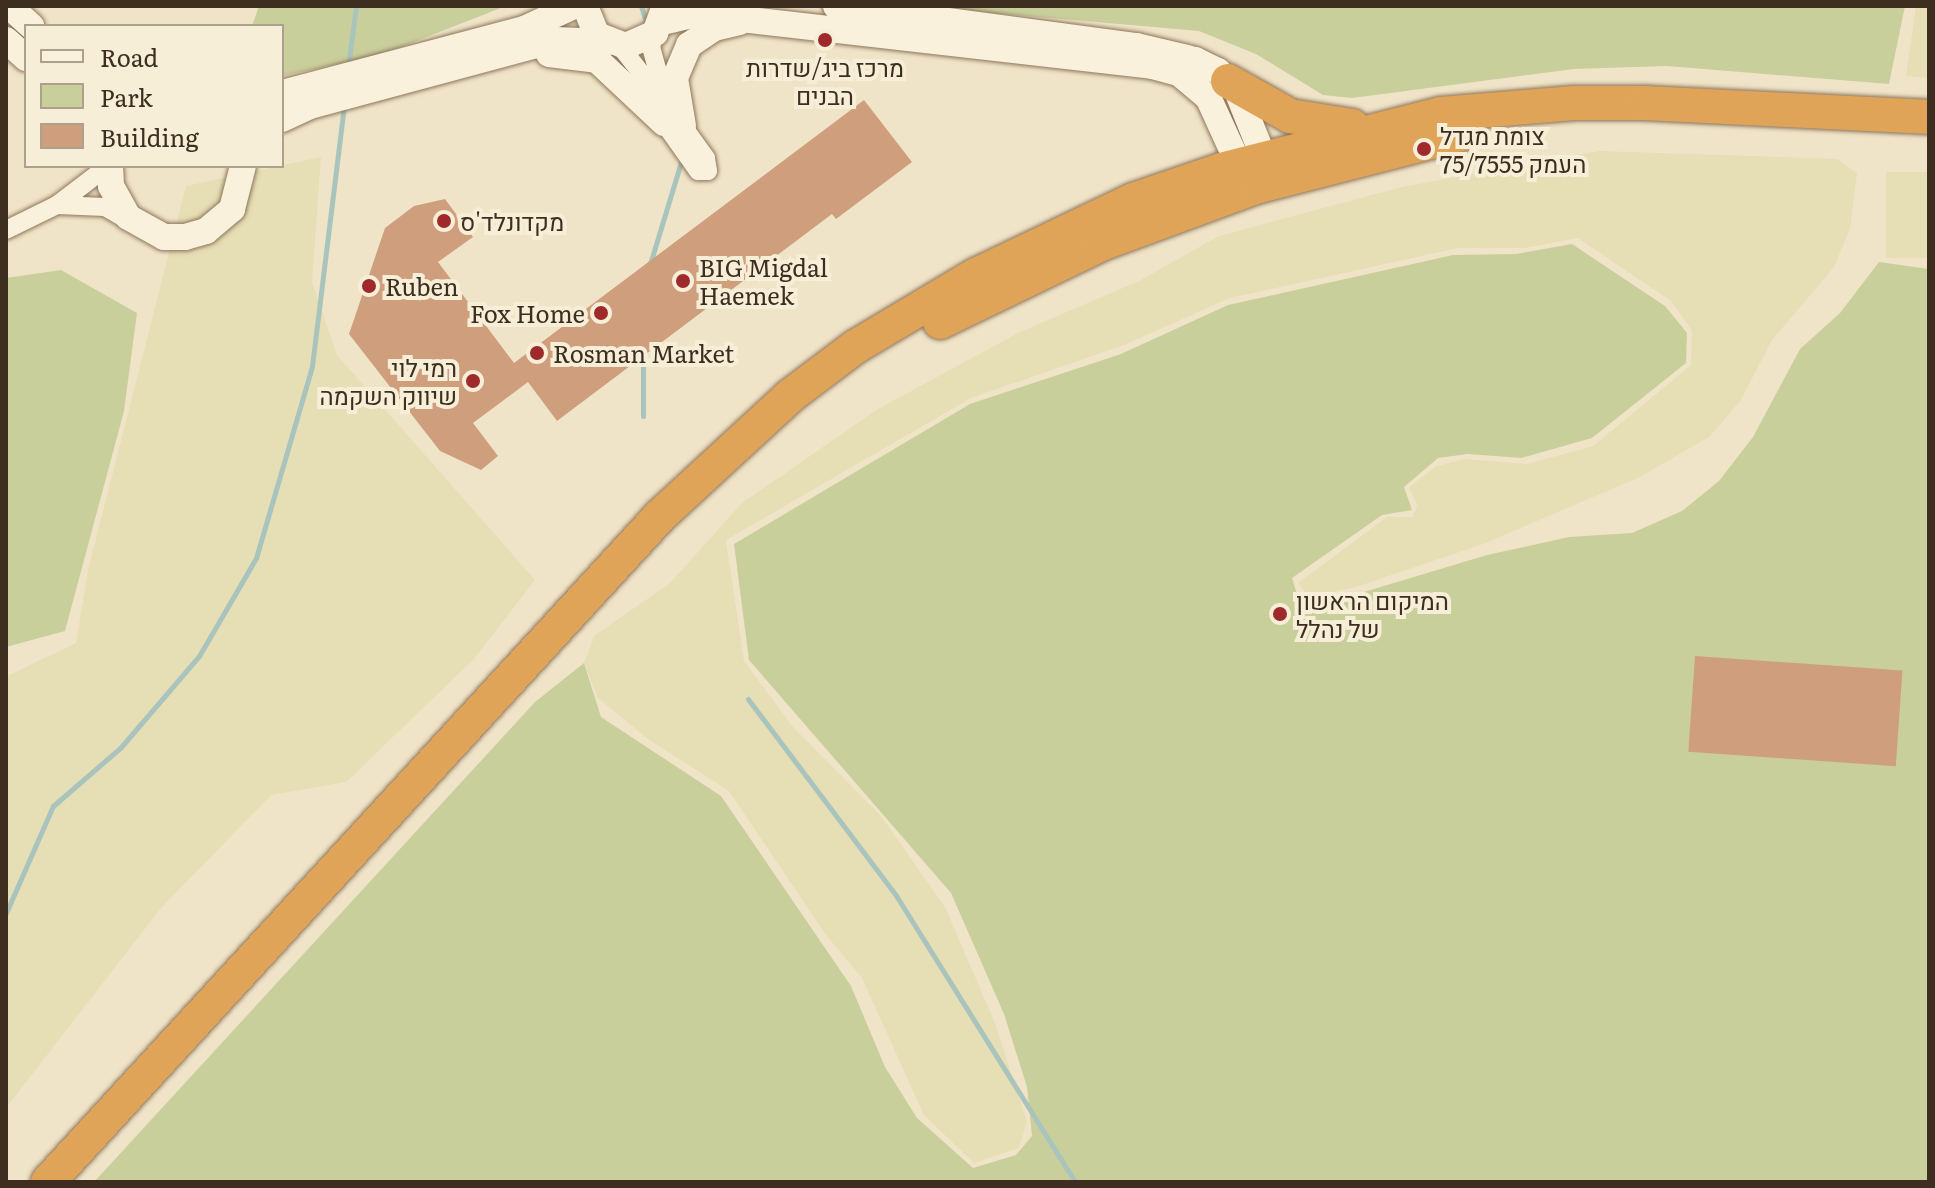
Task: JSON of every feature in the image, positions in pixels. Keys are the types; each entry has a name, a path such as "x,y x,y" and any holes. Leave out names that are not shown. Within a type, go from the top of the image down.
{"highway":[{"path":"1228,81 1260,104 1317,124 1400,123 1575,103 1731,104 1929,117"},
{"path":"1254,169 1511,124 1731,104"},
{"path":"48,1182 659,517 832,386 975,303 1254,169 1400,123"}],"main road":[{"path":"9,6 29,24"},
{"path":"496,46 532,6"},
{"path":"284,118 310,106 496,46 574,6"},
{"path":"585,6 593,30 614,44"},
{"path":"836,6 1136,46 1195,60 1228,81 1237,91 1254,169"},
{"path":"284,93 496,46 554,40 639,44 660,20 697,14 1152,66 1179,73 1208,97 1254,169"},
{"path":"673,125 675,78 689,45 714,28 750,20"},
{"path":"6,40 24,56"},
{"path":"496,46 597,60 673,125"},
{"path":"109,168 117,202 145,230 164,237 206,231 232,209 244,172"}],"street":[{"path":"660,20 651,47 673,125"},
{"path":"614,44 641,73 673,125"},
{"path":"6,230 57,205 106,168"},
{"path":"57,205 105,207 145,230"}],"shaded area":[{"path":"1916,6 1929,6 1929,78 1906,76"},
{"path":"1599,151 1837,159 1857,173 1850,229 1834,267 1772,340 1741,400 1709,437 1640,477 1483,544 1356,587 1309,597 1298,583 1387,517 1413,517 1417,505 1409,487 1437,466 1465,459 1527,464 1593,446 1691,365 1692,331 1671,301 1578,238 1525,248 1458,248 1230,298 1124,345 971,398 726,540 744,661 793,727 881,816 945,907 995,1023 1027,1122 1019,1148 974,1163 924,1115 862,978 826,935 729,791 648,739 598,698 584,663 595,635 669,584 742,503 878,409 1018,333 1139,281 1219,236 1402,187"},
{"path":"321,157 312,282 337,355 535,580 474,659 346,782 271,795 161,908 6,1108 7,676 76,643 88,570 186,186 270,168 284,168 284,165"},
{"path":"1886,172 1929,172 1929,258 1886,258"}],"green space":[{"path":"259,6 506,6 383,54 284,76 284,24 253,24"},
{"path":"911,6 1905,6 1889,84 1667,66 1574,69 1352,98 1323,95 1256,54 1199,31"},
{"path":"1572,244 1665,306 1687,333 1686,363 1592,438 1521,458 1468,454 1438,458 1404,487 1412,510 1382,515 1292,578 1299,601 1354,595 1487,555 1569,537 1632,533 1682,511 1719,481 1753,437 1800,349 1840,313 1879,262 1929,269 1929,1182 94,1182 535,702 584,663 601,717 721,796 851,986 885,1067 917,1118 973,1168 1016,1155 1032,1136 1027,1087 1004,1014 951,893 749,660 734,544 970,404 1121,354 1228,305 1453,255 1516,254"},
{"path":"61,270 137,313 124,411 65,631 6,647 6,278"}],"building":[{"name":"BIG Migdal Haemek","path":"864,100 912,162 836,219 832,214 557,421 528,382 473,423 498,456 481,470 440,451 349,334 385,228 414,206 445,199 473,237 438,262 514,363"},
{"path":"1695,656 1902,671 1896,766 1688,752"}],"waterway":[{"path":"348,67 356,6"},
{"path":"641,6 647,24"},
{"path":"6,913 53,806 121,747 199,656 256,558 312,366 344,105"},
{"path":"650,264 682,159"},
{"path":"643,349 643,416"},
{"path":"748,699 897,897 1075,1182"}],"place":[{"name":"מרכז ביג/שדרות הבנים","path":"825,40"},
{"name":"צומת מגדל העמק 75/7555","path":"1424,149"},
{"name":"מקדונלד'ס","path":"444,221"},
{"name":"BIG Migdal Haemek","path":"683,281"},
{"name":"Ruben","path":"369,286"},
{"name":"Fox Home","path":"601,313"},
{"name":"Rosman Market","path":"537,353"},
{"name":"רמי לוי שיווק השקמה","path":"473,381"},
{"name":"המיקום הראשון של נהלל","path":"1280,614"}]}
